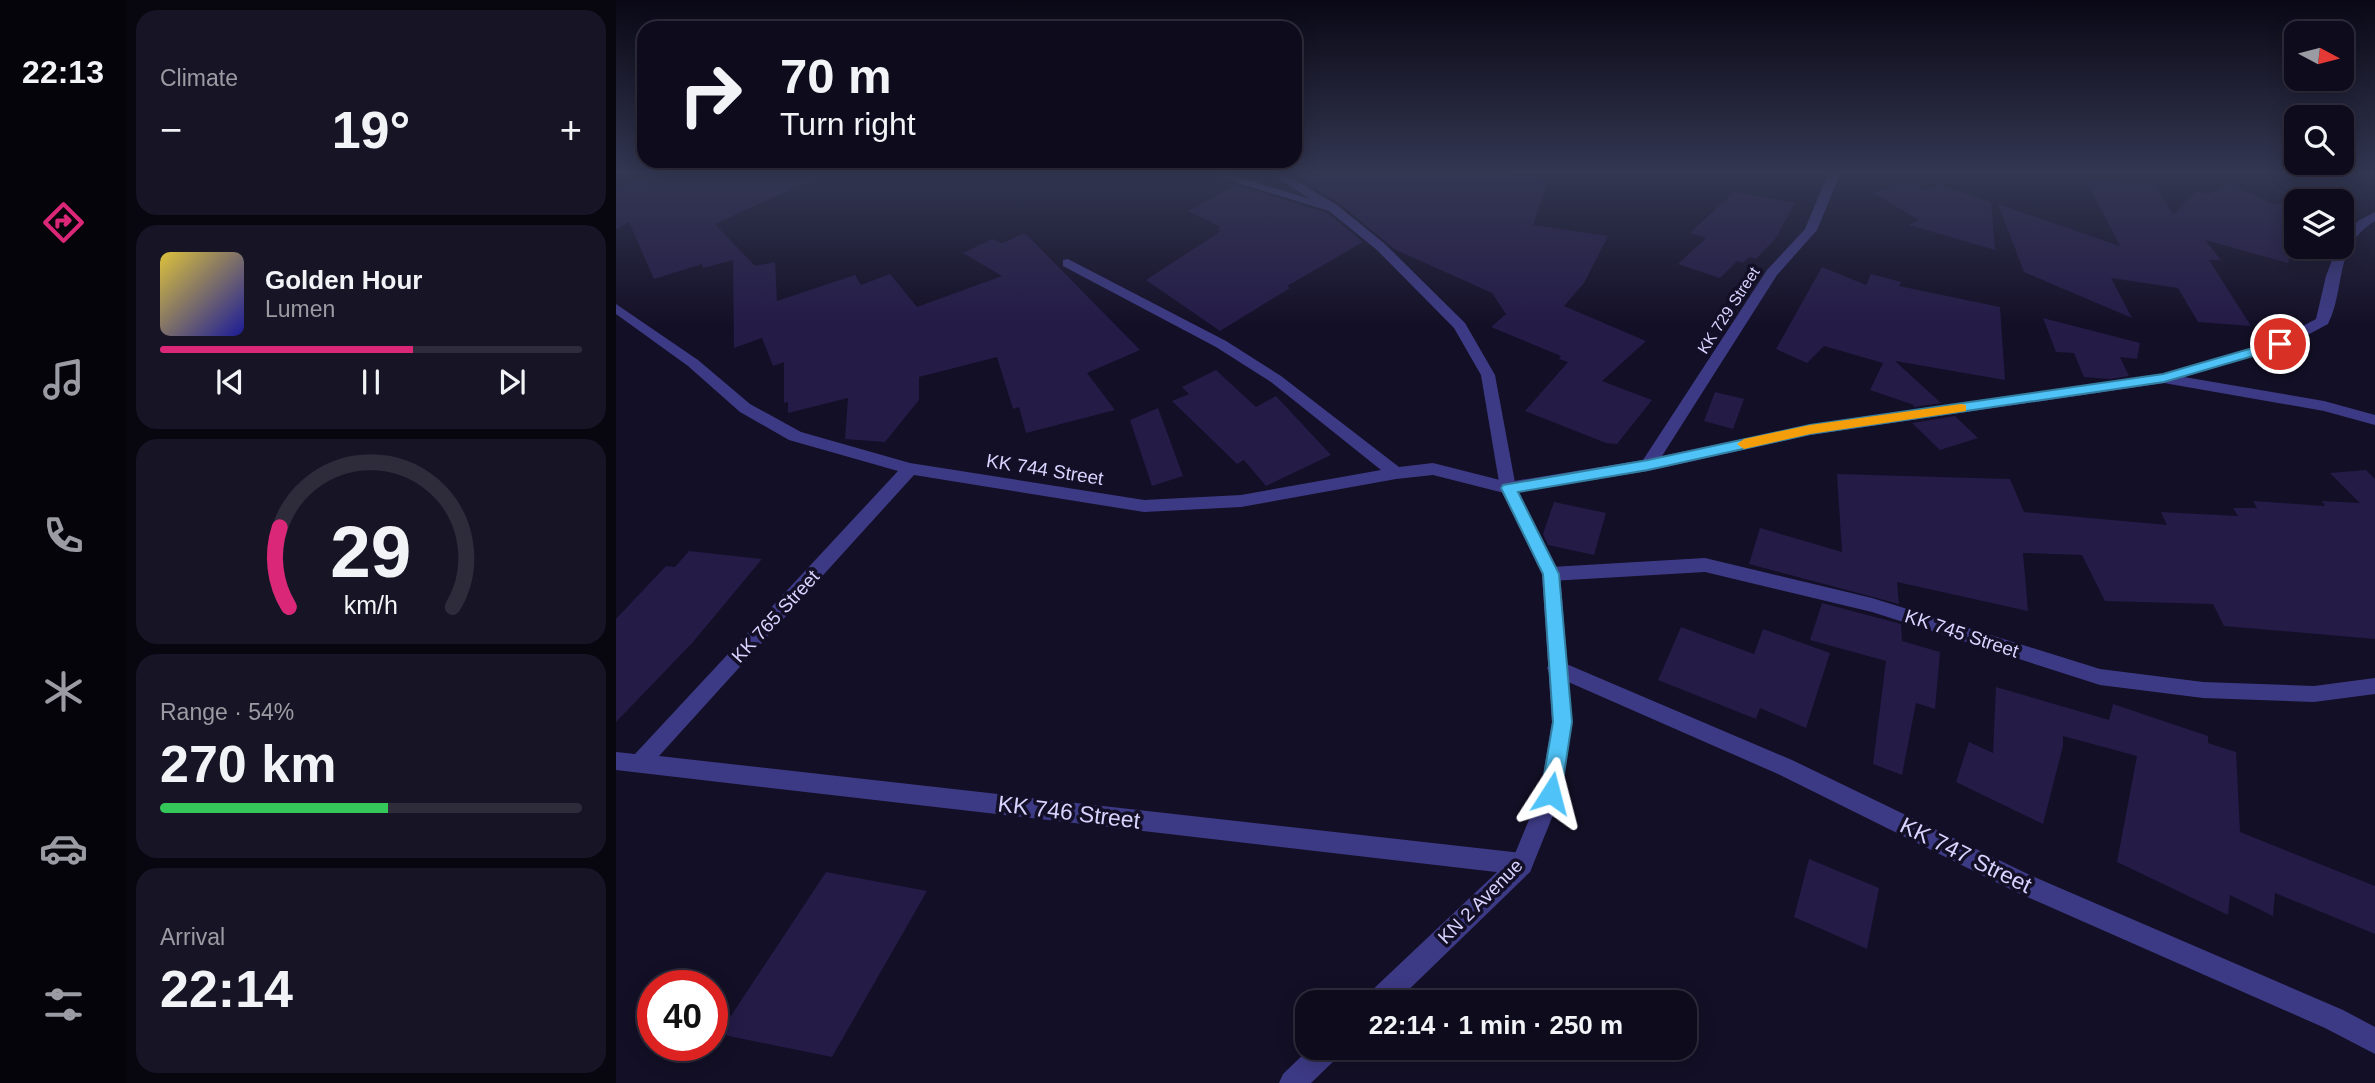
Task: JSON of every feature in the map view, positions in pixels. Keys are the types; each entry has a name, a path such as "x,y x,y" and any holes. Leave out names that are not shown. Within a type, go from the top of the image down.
{"street":[{"name":"KN 2 Avenue","path":"1353,225 1381,247 1461,326 1488,375 1508,488 1551,574 1562,722 1551,793 1522,864 1391,990"},
{"name":"KK 729 Street","path":"1648,465 1772,273 1813,225"},
{"path":"1508,488 1648,465 1810,429 2164,378 2280,344 2323,321 2336,259 2359,225"},
{"path":"1068,264 1232,351 1276,379 1396,473"},
{"name":"KK 744 Street","path":"616,308 693,363 755,414 795,436 910,469 1144,506 1241,501 1396,473 1433,469 1508,488"},
{"path":"2164,378 2324,406 2375,420"},
{"name":"KK 765 Street","path":"640,762 910,469"},
{"name":"KK 745 Street","path":"1551,574 1705,565 1872,605 2101,677 2203,690 2314,694 2375,686"},
{"name":"KK 747 Street","path":"1557,668 1786,767 2024,884 2334,1019 2375,1041"},
{"name":"KK 746 Street","path":"616,761 1522,864"},
{"path":"1292,1083 1316,1060"}],"building":[{"path":"630,225 716,225 755,266 775,262 777,301 855,275 861,285 890,274 917,307 1002,276 963,253 992,239 1002,243 1025,233 1140,350 1087,373 1115,410 1026,433 1019,407 1013,409 997,357 919,377 919,400 885,442 845,439 848,398 788,413 788,402 784,403 784,362 773,366 762,338 734,348 733,260 703,268 702,264 654,279"},
{"path":"1216,225 1342,225 1363,242 1287,286 1290,288 1220,331 1146,280 1221,231 1217,229 1221,227"},
{"path":"1365,225 1533,225 1608,236 1584,283 1564,306 1646,341 1602,381 1652,400 1617,444 1606,443 1525,411 1568,362 1559,359 1561,356 1491,327 1506,314 1492,293 1394,249"},
{"path":"1699,225 1783,225 1776,238 1756,259 1750,257 1742,263 1737,261 1720,278 1678,264 1706,238 1690,233"},
{"path":"1909,225 1993,225 1995,250"},
{"path":"2006,225 2058,225 2120,246 2109,225 2284,225 2284,259 2289,259 2288,263 2205,240 2221,260 2209,260 2251,326 2198,322 2178,288 2111,278 2132,318 2024,272"},
{"path":"1822,267 1866,285 1871,274 1901,282 1899,286 2000,307 2005,380 1895,361 1941,403 1914,407 1870,390 1883,363 1824,346 1807,363 1776,349"},
{"path":"2043,318 2140,343 2137,359 2120,357 2129,376 2110,379 2084,377 2074,353 2056,352"},
{"path":"1216,370 1256,407 1276,396 1331,455 1266,486 1244,460 1237,464 1172,401 1189,394 1182,387"},
{"path":"1715,392 1744,399 1733,429 1704,421"},
{"path":"1158,408 1183,476 1152,486 1130,420"},
{"path":"1955,416 1978,438 1940,450 1912,423"},
{"path":"2366,470 2375,479 2375,639 2224,626 2213,604 2105,601 2082,555 2023,553 2028,611 1897,582 1899,604 1749,564 1760,528 1842,552 1837,474 2010,479 2024,512 2167,525 2161,512 2238,516 2233,508 2257,508 2253,501 2325,506 2322,501 2360,503 2330,473"},
{"path":"1554,502 1606,513 1594,555 1548,545 1543,534"},
{"path":"689,551 762,559 693,642 616,722 616,619 666,566 675,567"},
{"path":"1822,603 1901,624 1902,641 1940,652 1935,709 1916,703 1902,775 1873,764 1886,661 1810,640"},
{"path":"1681,627 1754,654 1763,629 1830,653 1806,728 1760,708 1756,719 1658,680"},
{"path":"1996,687 2109,720 2113,704 2208,736 2208,743 2236,752 2240,832 2375,886 2375,934 2275,893 2273,916 2230,895 2228,915 2117,862 2137,756 2063,736 2063,746 2043,824 1956,782 1969,742 1993,753"},
{"path":"1809,859 1879,888 1867,949 1794,917"},
{"path":"826,872 927,891 832,1057 728,1036 728,1020"}],"slow traffic":[{"path":"1744,444 1810,429 1961,408"}],"route":[{"path":"1551,793 1562,722 1551,574 1508,488 1648,465 1810,429 2164,378 2280,344"}]}
